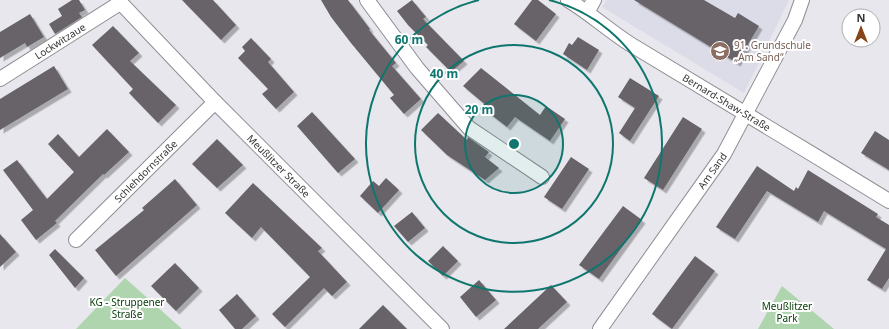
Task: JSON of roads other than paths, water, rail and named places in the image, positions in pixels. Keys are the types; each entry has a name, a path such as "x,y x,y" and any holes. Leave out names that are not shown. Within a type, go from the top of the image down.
{"street":[{"path":"367,0 417,68 469,128 542,177"},
{"name":"Bernard-Shaw-Straße","path":"568,0 591,5 628,42 747,113 889,201"},
{"name":"Am Sand","path":"600,329 724,154 795,20 802,0"},
{"name":"Lockwitzaue","path":"0,79 119,1"},
{"name":"Meußlitzer Straße","path":"119,1 215,102 442,329"},
{"name":"Schlehdornstraße","path":"76,240 215,102"}],"place":[{"name":"91. Grundschule „Am Sand“","path":"720,51"}],"park label":[{"name":"KG - Struppener Straße","path":"127,308"},
{"name":"Meußlitzer Park","path":"787,312"}]}
